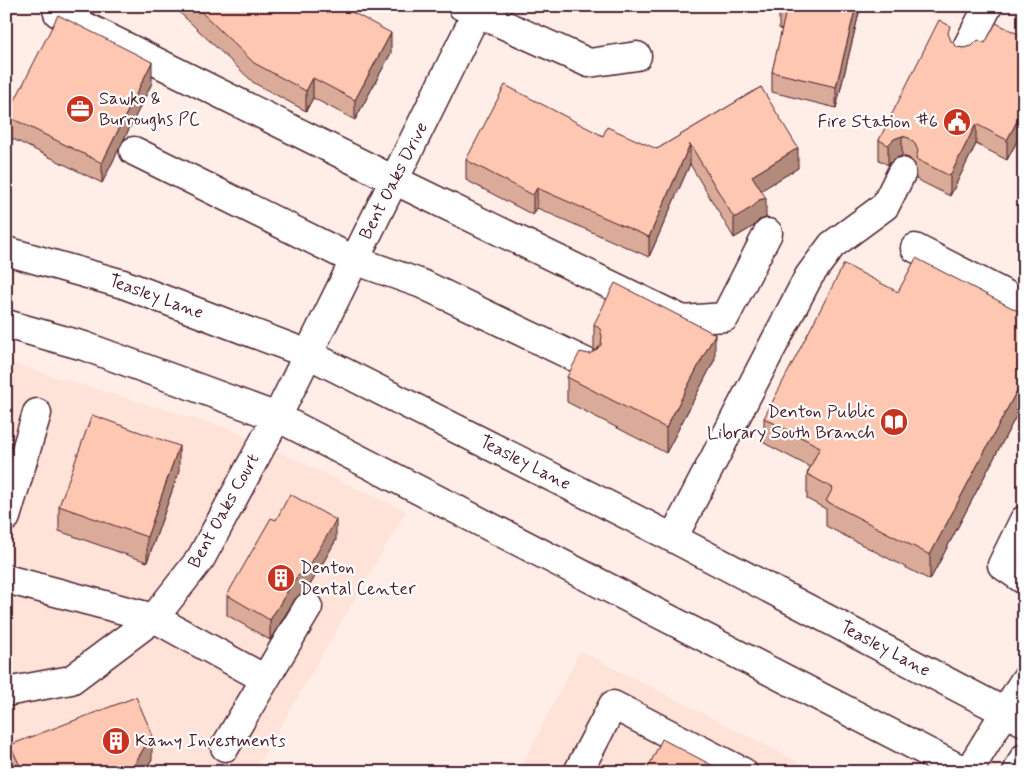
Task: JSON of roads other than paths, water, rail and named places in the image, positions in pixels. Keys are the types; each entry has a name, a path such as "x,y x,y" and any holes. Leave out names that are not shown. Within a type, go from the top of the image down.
{"main road":[{"path":"56,6 58,13 394,180 683,320 725,317 768,233"},
{"path":"964,53 988,6"},
{"path":"473,9 589,63 636,56"},
{"name":"Bent Oaks Drive","path":"308,354 394,180 473,9"},
{"path":"134,151 354,260 422,284 587,363"},
{"path":"673,538 809,276 832,245 885,206 902,172"},
{"path":"915,248 1021,295"},
{"name":"Teasley Lane","path":"6,252 123,284 308,354 673,538 1014,717"},
{"path":"6,324 84,346 277,417 967,772 1014,717 1024,681"},
{"name":"Bent Oaks Court","path":"6,692 71,680 154,618 201,558 277,417 308,354"},
{"path":"6,517 37,413"},
{"path":"1024,520 1002,565 1024,580"},
{"path":"6,579 154,618 264,679"},
{"path":"225,747 308,607"},
{"path":"578,772 614,705 743,772"},
{"path":"1017,772 1024,758"}],"place":[{"name":"Sawko & Burroughs PC","path":"80,109"},
{"name":"Fire Station #6","path":"957,122"},
{"name":"Denton Public Library South Branch","path":"894,422"},
{"name":"Denton Dental Center","path":"281,578"},
{"name":"Kamy Investments","path":"116,741"}]}
